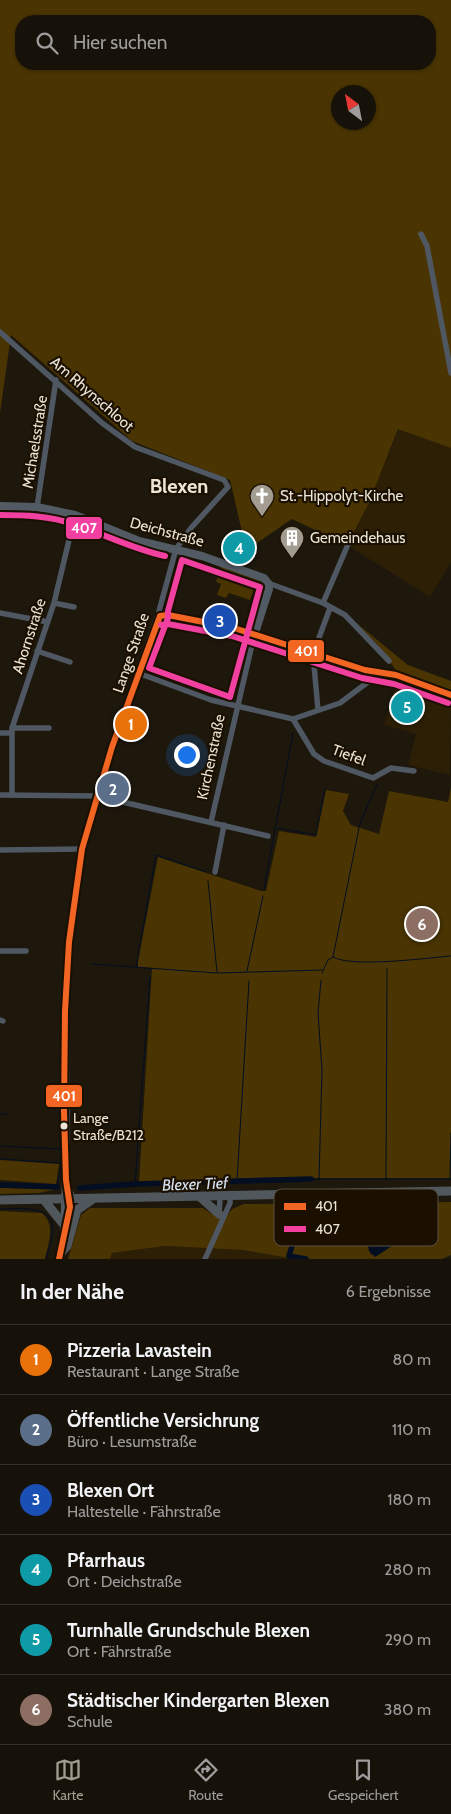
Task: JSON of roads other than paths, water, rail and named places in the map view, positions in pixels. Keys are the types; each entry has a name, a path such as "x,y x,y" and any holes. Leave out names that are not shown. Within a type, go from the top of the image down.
{"main road":[{"path":"438,1191 451,1191"},
{"path":"0,1200 274,1196"},
{"path":"200,1197 219,1214"},
{"path":"59,1256 67,1246 77,1210 93,1199"},
{"path":"44,1200 64,1227"}],"street":[{"path":"422,234 427,246 451,373"},
{"name":"Am Rhynschloot","path":"0,332 102,423 135,447 224,480 228,487 191,528 176,549"},
{"name":"Michaelsstraße","path":"37,507 56,380"},
{"name":"Deichstraße","path":"0,506 37,507 75,516 139,541 176,549 245,570 264,578 268,583 323,603 345,615 389,661"},
{"name":"Ahornstraße","path":"12,795 12,730 54,603 75,516"},
{"path":"323,603 349,542"},
{"name":"Lange Straße","path":"59,1256 67,1199 65,1011 69,942 82,849 97,796 138,673 160,616 159,611 176,549"},
{"name":"Kirchenstraße","path":"211,822 236,708 254,636 269,589 268,583"},
{"path":"54,603 74,607"},
{"path":"318,710 313,654 330,608"},
{"path":"0,612 48,622"},
{"path":"160,616 168,615 216,624 380,673 396,675 451,695"},
{"path":"37,651 70,662"},
{"path":"138,673 236,708 293,719 340,703 380,673"},
{"name":"Tiefel","path":"293,719 314,754 324,761 373,778 391,768 414,771"},
{"path":"0,733 12,730 49,728"},
{"path":"0,795 97,796 268,836"},
{"path":"215,872 224,825"},
{"path":"0,850 82,849"},
{"path":"0,951 26,951"},
{"path":"219,1226 219,1214 225,1197"},
{"path":"205,1259 230,1203 225,1197"}],"water":[{"path":"368,1246 392,1246 375,1257 369,1251"}],"waterway":[{"path":"264,889 293,733"},
{"path":"322,973 328,960 333,957 360,823 377,784"},
{"path":"277,828 316,835 325,789"},
{"path":"136,968 156,855 206,872"},
{"path":"208,881 217,972"},
{"path":"247,971 263,896"},
{"path":"333,957 356,962 372,962 451,956"},
{"path":"91,964 217,973 322,970"},
{"path":"386,1178 387,969"},
{"path":"135,1184 150,977"},
{"path":"319,1179 322,1070 318,1013 321,980"},
{"path":"237,1181 249,981"},
{"path":"0,1114 7,1114"},
{"path":"450,1179 451,1133"},
{"path":"57,1187 61,1167 60,1137"},
{"path":"0,1146 60,1149"},
{"path":"0,1159 61,1163"},
{"path":"311,1179 451,1179"},
{"name":"Blexer Tief","path":"80,1188 135,1184 311,1179"},
{"name":"Blexer Tief","path":"0,1185 57,1187"},
{"path":"0,1209 40,1211 51,1220 53,1228 46,1259"},
{"name":"Blexer Tief","path":"292,1246 289,1256 306,1259"}],"place":[{"name":"St.-Hippolyt-Kirche","path":"262,517"},
{"name":"Pfarrhaus","path":"239,548"},
{"name":"Gemeindehaus","path":"292,559"},
{"name":"Blexen Ort","path":"220,621"},
{"name":"Turnhalle Grundschule Blexen","path":"407,707"},
{"name":"Pizzeria Lavastein","path":"131,724"},
{"name":"Öffentliche Versichrung","path":"113,789"},
{"name":"Städtischer Kindergarten Blexen","path":"422,924"},
{"name":"Lange Straße/B212","path":"64,1126"}],"district":[{"name":"Blexen","path":"179,486"}]}
